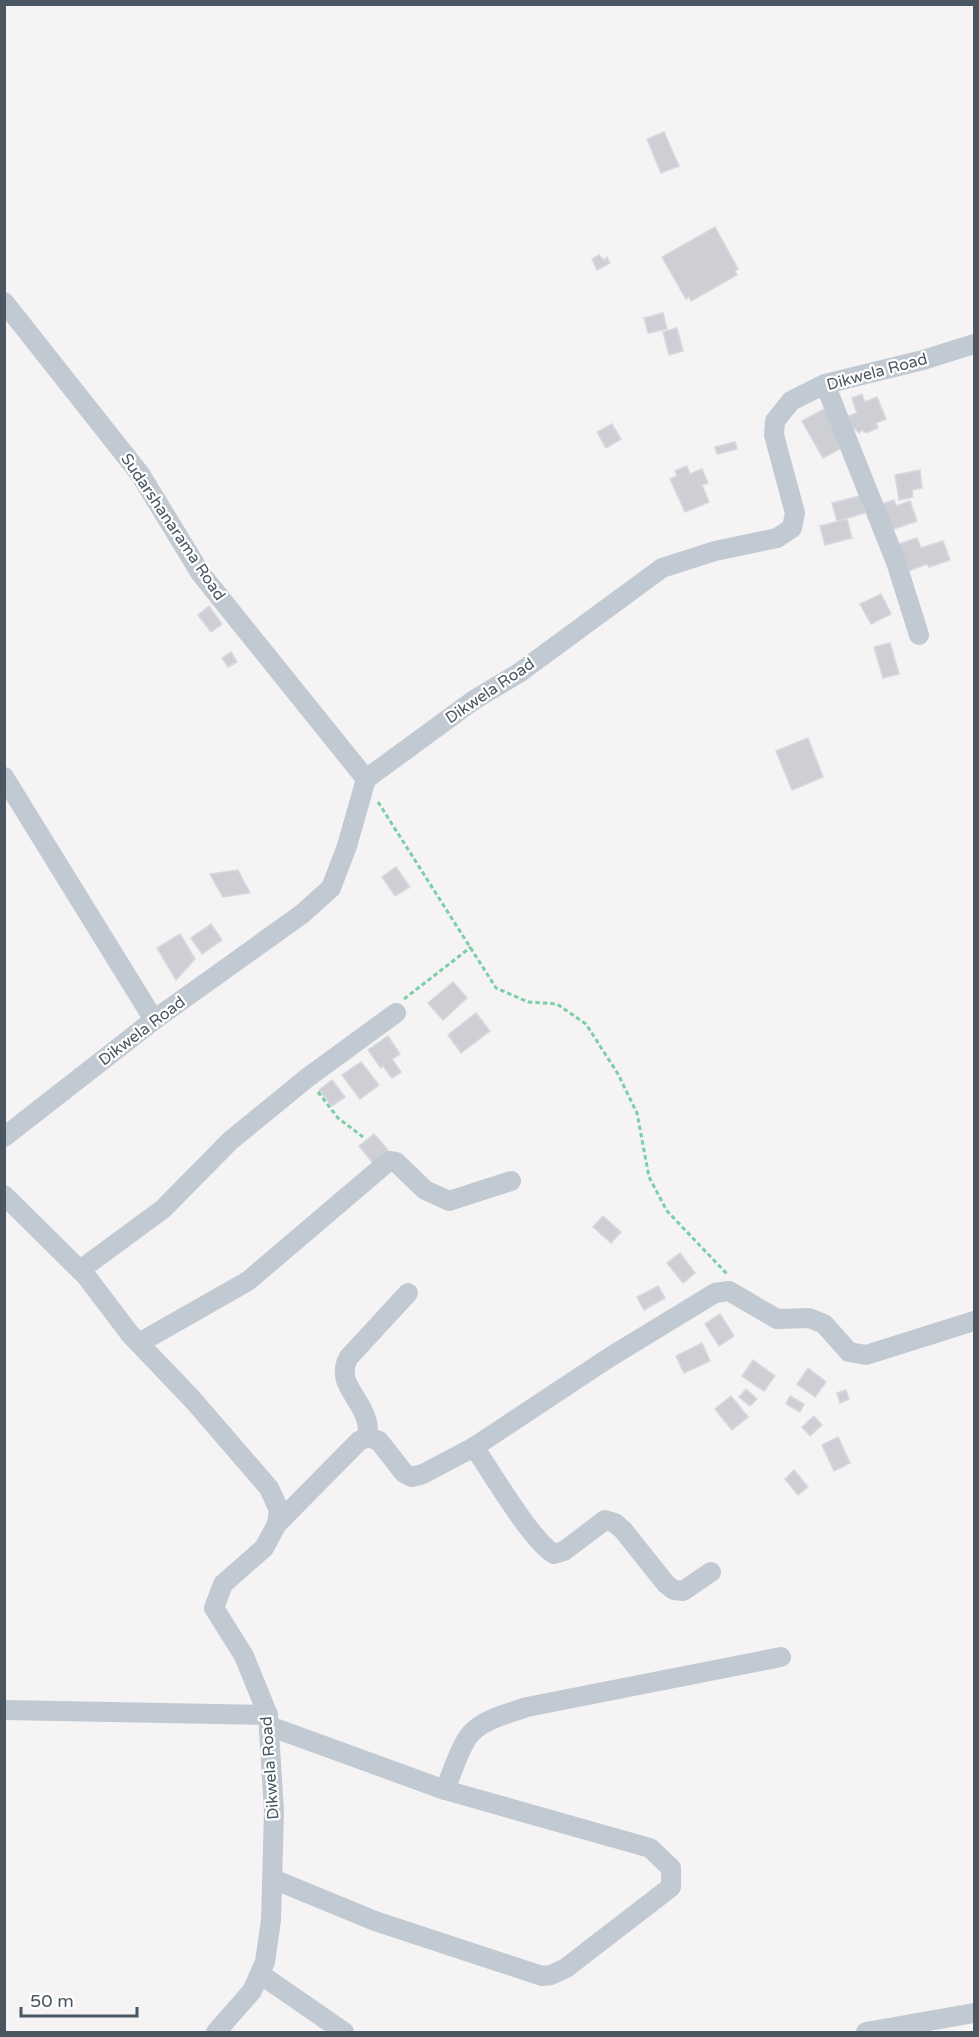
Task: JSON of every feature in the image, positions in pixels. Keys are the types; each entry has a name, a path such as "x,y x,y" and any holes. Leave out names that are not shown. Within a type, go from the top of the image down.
{"street":[{"name":"Sudarshanarama Road","path":"4,302 140,474 201,574 366,779"},
{"name":"Dikwela Road","path":"4,1137 154,1020 302,914 331,888 347,846 366,779 474,700 519,673 662,568 715,551 777,538 792,528 795,513 774,435 775,421 791,401 825,384 923,360 975,344"},
{"path":"825,384 896,562 918,635"},
{"path":"4,777 154,1020"},
{"path":"80,1270 163,1209 230,1141 307,1078 396,1013"},
{"path":"139,1343 248,1281 389,1161 396,1162 425,1190 449,1201 511,1181"},
{"path":"4,1195 80,1270 139,1343 193,1400 269,1488 279,1510 277,1524"},
{"path":"277,1524 359,1441 368,1437 379,1441 404,1473 412,1477 441,1465 474,1447 610,1357 715,1293 729,1291 777,1319 809,1318 825,1324 849,1352 866,1355 975,1321"},
{"path":"368,1437 367,1421 344,1376 344,1366 349,1357 408,1293"},
{"path":"474,1447 529,1527 546,1549 554,1554 564,1551 605,1520 615,1523 623,1530 666,1584 674,1590 683,1591 711,1572"},
{"name":"Dikwela Road","path":"216,2032 252,1991 265,1962 271,1920 274,1811 268,1721 244,1656 214,1608 223,1584 264,1548 277,1524"},
{"path":"445,1790 468,1738 474,1730 492,1719 527,1707 781,1657"},
{"path":"4,1710 268,1721 445,1790 650,1848 671,1868 671,1887 566,1968 551,1975 542,1976 375,1921 273,1880"},
{"path":"260,1974 344,2032"},
{"path":"866,2032 975,2013"}],"path":[{"path":"366,779 373,794 496,988 528,1002 557,1004 586,1024 618,1074 637,1113 649,1177 667,1211 728,1275"},
{"path":"396,1013 400,1002 471,946"},
{"path":"307,1078 338,1118 363,1137"}],"building":[{"path":"664,132 679,166 661,173 647,139"},
{"path":"715,227 738,269 735,271 737,275 691,301 689,297 686,299 662,257"},
{"path":"599,255 604,260 607,257 610,263 597,270 592,259"},
{"path":"663,313 667,329 648,333 644,318"},
{"path":"677,328 683,351 669,355 663,332"},
{"path":"862,394 865,402 877,397 886,419 876,423 878,428 866,433 862,430 859,433 854,428 848,430 843,418 857,413 852,398"},
{"path":"824,409 845,446 823,458 802,421"},
{"path":"612,424 621,439 606,448 597,432"},
{"path":"735,442 737,449 717,454 715,447"},
{"path":"687,466 690,474 702,469 708,483 702,485 709,502 685,512 670,479 677,476 675,471"},
{"path":"920,470 922,488 912,490 913,497 899,500 895,475"},
{"path":"860,496 865,513 837,521 832,503"},
{"path":"894,500 896,506 910,501 917,521 891,530 882,504"},
{"path":"847,519 852,538 825,545 820,526"},
{"path":"917,538 921,548 943,541 950,560 929,567 927,564 906,572 896,545"},
{"path":"881,594 891,614 871,624 860,604"},
{"path":"209,606 222,624 211,632 198,615"},
{"path":"890,643 899,674 883,678 874,647"},
{"path":"231,652 237,662 228,667 222,658"},
{"path":"808,738 823,777 792,790 776,751"},
{"path":"396,867 410,887 395,896 382,877"},
{"path":"238,870 250,893 223,897 210,874"},
{"path":"211,924 222,940 202,954 191,938"},
{"path":"180,934 195,959 176,980 157,948"},
{"path":"453,982 467,998 443,1020 428,1003"},
{"path":"476,1013 490,1031 461,1053 448,1035"},
{"path":"388,1036 400,1054 392,1059 401,1072 392,1078 383,1066 381,1068 368,1050"},
{"path":"361,1062 379,1085 360,1099 342,1075"},
{"path":"332,1080 345,1097 332,1106 319,1090"},
{"path":"374,1134 388,1150 373,1163 359,1146"},
{"path":"603,1216 621,1232 611,1243 593,1227"},
{"path":"680,1253 695,1273 683,1283 667,1263"},
{"path":"658,1286 665,1298 644,1310 637,1297"},
{"path":"720,1314 734,1336 719,1346 705,1324"},
{"path":"702,1343 710,1361 684,1373 676,1356"},
{"path":"753,1360 775,1376 764,1391 742,1376"},
{"path":"808,1368 826,1382 815,1397 797,1384"},
{"path":"746,1389 757,1399 750,1406 739,1397"},
{"path":"846,1390 849,1399 840,1403 837,1393"},
{"path":"731,1396 748,1417 732,1430 715,1409"},
{"path":"790,1396 804,1404 800,1412 786,1404"},
{"path":"814,1416 822,1425 810,1436 802,1427"},
{"path":"838,1437 850,1463 834,1471 822,1445"},
{"path":"794,1470 808,1487 798,1495 785,1479"}]}
